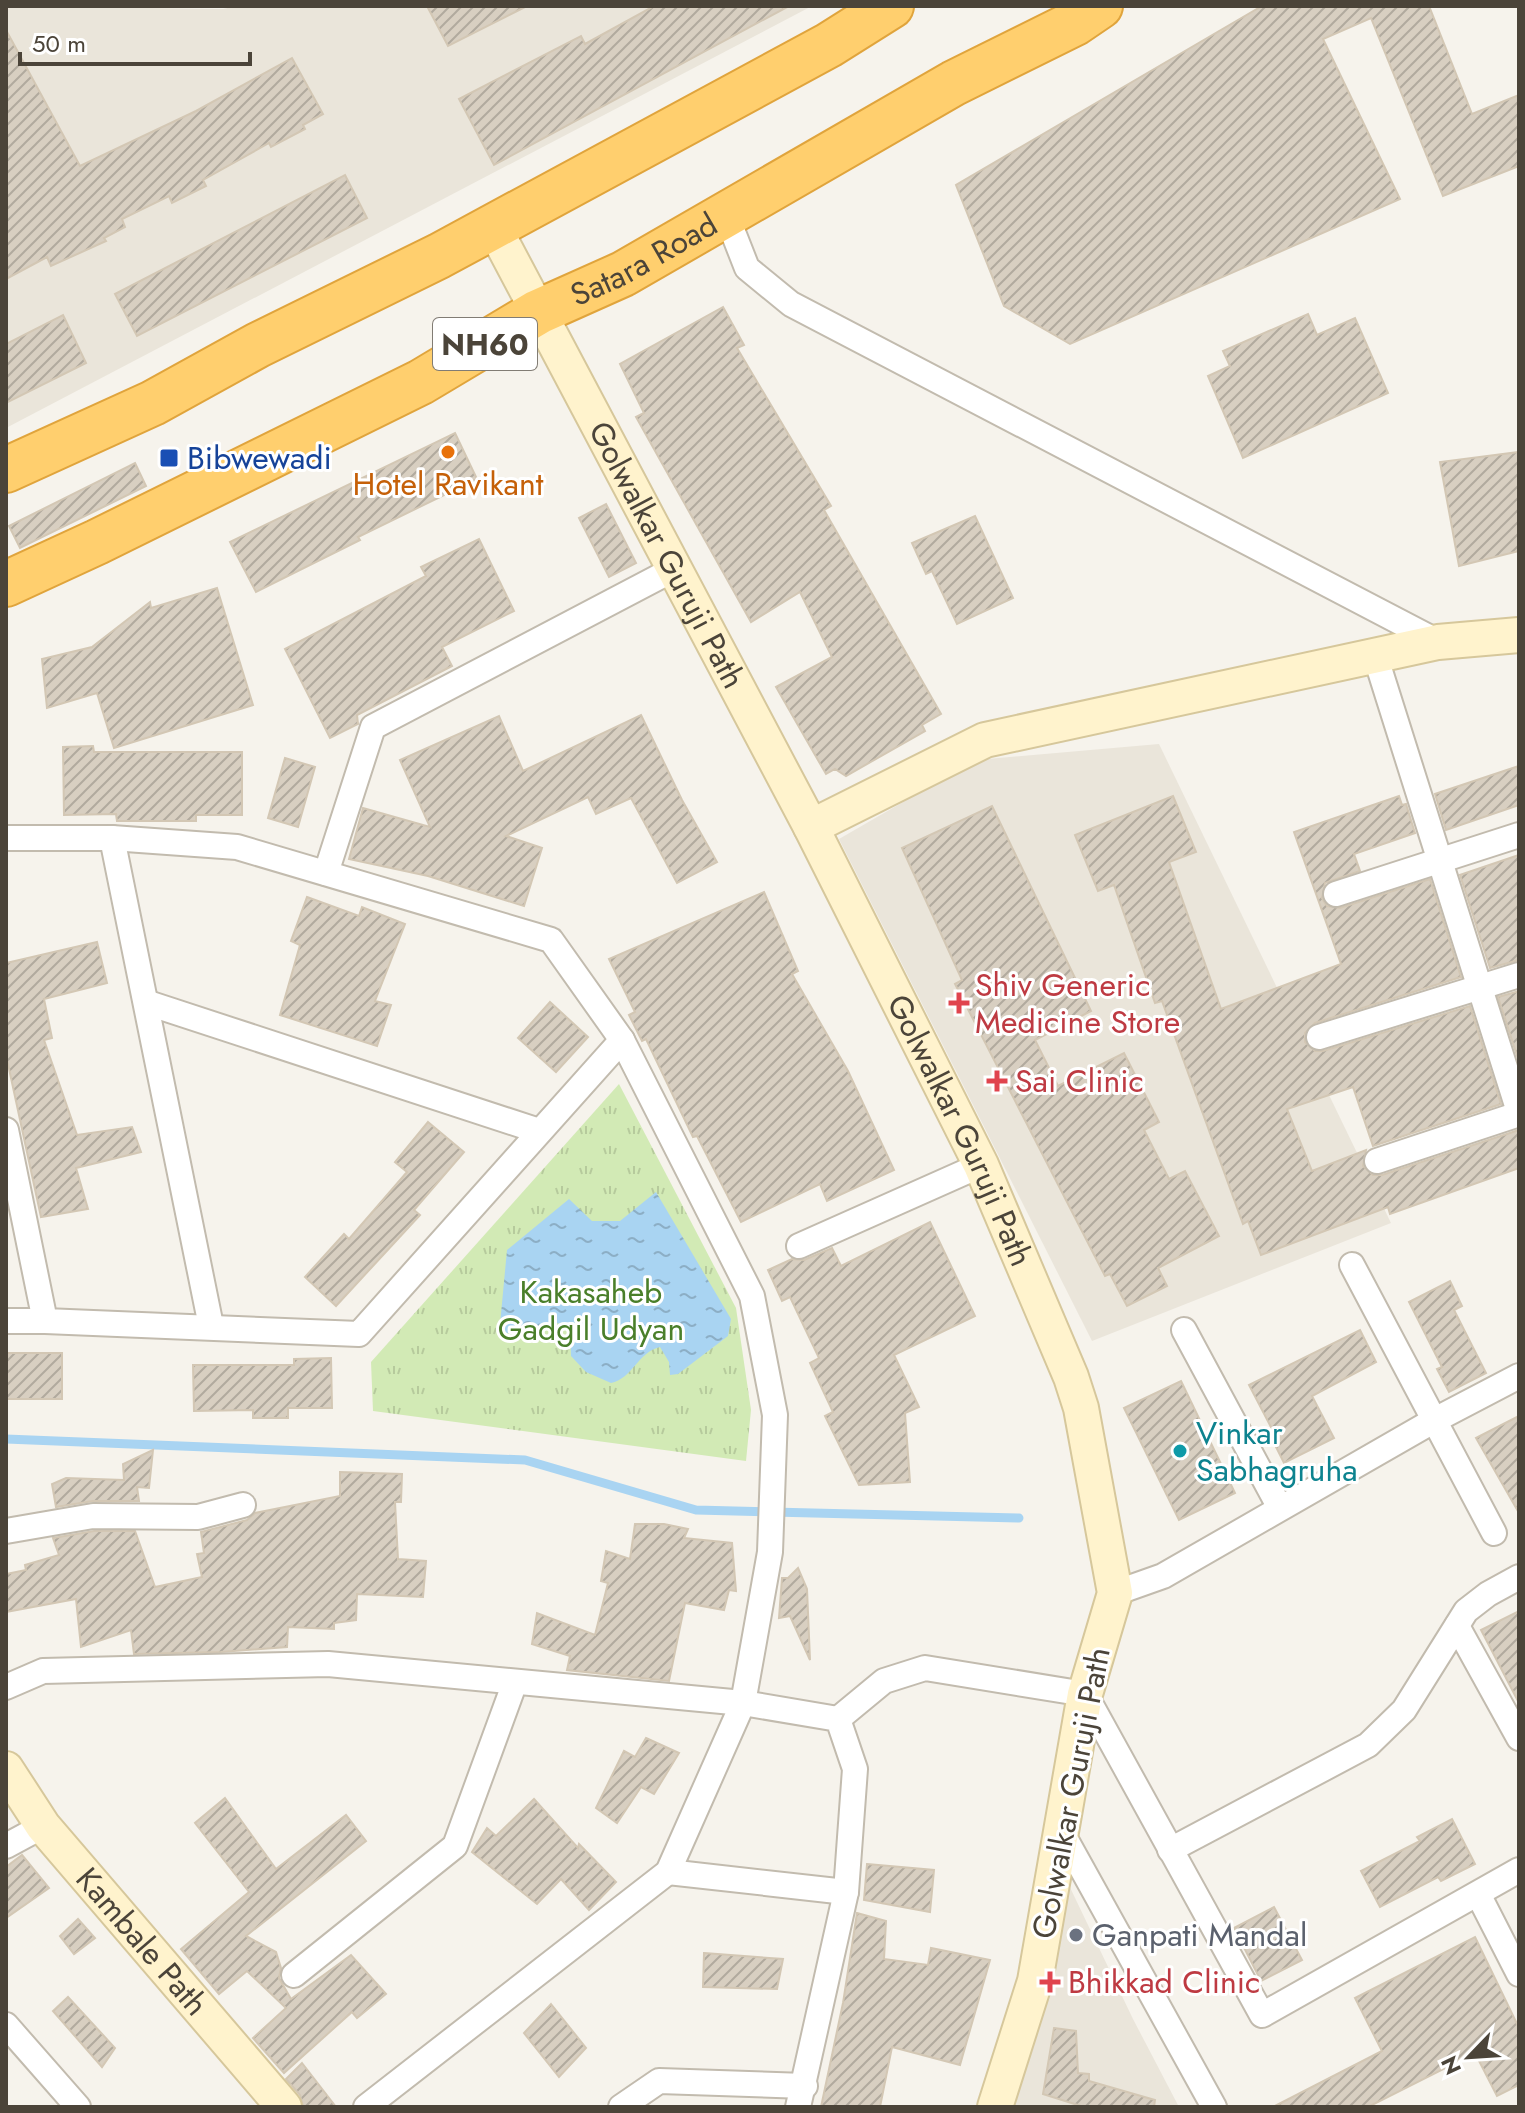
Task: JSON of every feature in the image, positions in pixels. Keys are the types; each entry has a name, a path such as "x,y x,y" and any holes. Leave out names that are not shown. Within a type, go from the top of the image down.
{"highway":[{"path":"6,470 153,403 258,345 493,226 829,45 891,6"},
{"path":"954,83 1054,6"},
{"name":"Satara Road","path":"6,584 112,536 421,382 538,312 623,274 727,217 954,83 1075,23 1100,6"}],"street":[{"path":"727,217 747,268 791,304 1438,642"},
{"name":"Golwalkar Guruji Path","path":"493,226 811,827 981,1165 1071,1377 1081,1408 1115,1593 1085,1694 1035,1981 995,2107"},
{"path":"326,873 373,727 674,569"},
{"path":"811,827 985,740 1438,642 1519,635"},
{"path":"1375,655 1519,1113 1377,1161"},
{"path":"1336,894 1519,835"},
{"path":"6,838 112,838 237,847 551,940 622,1040 752,1296 775,1415 770,1552 743,1703 668,1872 366,2107"},
{"path":"112,838 148,1003 211,1326"},
{"path":"1319,1037 1519,975"},
{"path":"148,1003 539,1131"},
{"path":"6,1321 211,1326 359,1334 622,1040"},
{"path":"6,1130 45,1321"},
{"path":"799,1246 981,1165"},
{"path":"1352,1265 1494,1533"},
{"path":"1184,1330 1280,1508"},
{"path":"1115,1593 1163,1576 1433,1421 1519,1376"},
{"path":"6,1531 93,1516 198,1517 243,1505"},
{"path":"1170,1850 1368,1745 1404,1710 1466,1611 1488,1594 1519,1577"},
{"path":"1457,1626 1519,1738"},
{"path":"6,1687 43,1671 328,1664 743,1703 838,1719 884,1681 925,1668 1085,1694 1262,2015 1519,1870"},
{"path":"294,1975 455,1846 515,1682"},
{"path":"624,2106 659,2081 802,2096 846,1892 855,1769 838,1719"},
{"name":"Kambale Path","path":"6,1769 43,1826 284,2107"},
{"path":"6,1846 43,1826"},
{"path":"1061,1831 1214,2107"},
{"path":"668,1872 846,1892"},
{"path":"1478,1894 1519,1974"},
{"path":"6,2025 78,2107"}],"shaded area":[{"path":"6,6 223,9 236,6 812,6 6,428"},
{"path":"1159,744 1391,1223 1092,1341 839,839 976,760"},
{"path":"1065,1877 1133,2019 1179,2107 997,2107"}],"green space":[{"name":"Kakasaheb Gadgil Udyan","path":"619,1084 736,1308 751,1410 746,1461 373,1411 371,1362"}],"water":[{"path":"656,1192 731,1319 728,1336 678,1374 670,1375 669,1362 660,1347 646,1354 618,1381 611,1383 586,1372 571,1356 570,1327 557,1323 499,1335 507,1250 569,1199 592,1221 620,1221"}],"building":[{"path":"427,6 527,6 448,46"},
{"path":"654,6 789,6 494,165 459,99 581,36 585,44"},
{"path":"1262,6 1429,6 1472,114 1519,95 1519,166 1443,196 1371,18 1323,39 1400,199 1070,344 1004,306 956,185"},
{"path":"6,30 80,166 196,111 292,58 323,114 303,125 305,129 271,147 269,143 203,180 206,186 172,203 169,196 122,219 125,227 104,238 106,241 51,266 47,257 6,279"},
{"path":"345,175 367,218 137,336 115,294"},
{"path":"723,307 744,345 737,348 831,506 824,510 941,714 922,725 925,731 846,776 835,769 826,774 776,687 832,657 800,592 751,622 636,417 644,413 620,364"},
{"path":"1308,314 1317,335 1355,318 1388,393 1243,458 1208,376 1230,366 1223,351"},
{"path":"63,315 86,363 6,403 6,344"},
{"path":"455,433 477,479 358,537 360,540 256,592 230,542"},
{"path":"1519,452 1519,551 1459,566 1440,462"},
{"path":"135,463 146,486 20,548 9,526"},
{"path":"606,504 636,563 609,577 579,518"},
{"path":"975,516 1013,598 957,624 932,571 926,574 912,543"},
{"path":"479,539 514,611 442,647 452,666 357,715 358,724 330,738 285,649 426,576 421,567"},
{"path":"217,588 253,705 114,748 97,693 47,708 42,659 92,647 150,602 151,608"},
{"path":"641,715 682,800 717,862 677,883 631,798 596,814 588,797 506,836 542,848 524,906 428,876 349,859 363,808 430,827 400,760 499,716 523,771"},
{"path":"93,746 94,752 242,752 242,815 196,815 196,821 117,821 116,814 64,815 63,747"},
{"path":"285,758 315,767 298,827 268,818"},
{"path":"1519,766 1519,805 1446,830 1435,794"},
{"path":"1173,796 1196,852 1169,862 1221,1009 1341,964 1294,832 1399,796 1402,805 1406,804 1415,833 1354,854 1360,871 1325,883 1322,898 1327,906 1340,908 1430,879 1461,977 1315,1023 1305,1033 1305,1042 1315,1051 1323,1051 1470,1006 1501,1104 1373,1146 1353,1087 1287,1109 1312,1171 1366,1150 1363,1166 1373,1175 1382,1175 1519,1130 1519,1168 1390,1214 1388,1207 1261,1255 1248,1221 1243,1224 1162,1001 1155,1003 1114,885 1098,891 1075,835"},
{"path":"992,806 1091,1011 1035,1040 1058,1086 1124,1053 1159,1122 1144,1130 1169,1179 1185,1171 1219,1236 1158,1268 1167,1286 1127,1306 1110,1274 1105,1276 955,984 962,980 902,848"},
{"path":"1519,855 1519,960 1490,968 1460,875"},
{"path":"764,892 798,971 792,974 848,1071 894,1170 827,1201 820,1184 741,1222 697,1136 693,1137 646,1039 642,1041 629,1015 635,1012 609,959"},
{"path":"307,897 359,916 362,907 405,924 375,1001 391,1005 377,1046 280,1015 300,945 291,941"},
{"path":"97,942 107,983 44,999 52,1038 44,1040 77,1135 132,1127 141,1152 76,1168 88,1209 41,1217 6,1055 6,963"},
{"path":"1519,991 1519,1062 1498,997"},
{"path":"550,1002 588,1037 556,1072 518,1038"},
{"path":"428,1122 464,1152 414,1210 420,1215 336,1306 305,1277 344,1234 349,1239 407,1172 395,1162"},
{"path":"930,1222 975,1316 894,1355 919,1407 905,1413 910,1482 859,1485 825,1416 833,1412 810,1363 819,1358 790,1297 782,1301 768,1270 792,1259 804,1260 832,1248 841,1266"},
{"path":"1450,1281 1462,1306 1454,1310 1486,1373 1449,1392 1437,1369 1442,1367 1409,1302"},
{"path":"1360,1330 1376,1362 1312,1396 1334,1438 1284,1463 1269,1433 1273,1431 1249,1385"},
{"path":"6,1353 62,1353 62,1399 6,1399"},
{"path":"331,1358 332,1408 288,1408 288,1418 253,1418 253,1410 194,1411 193,1365 294,1365 294,1359"},
{"name":"Vinkar Sabhagruha","path":"1181,1381 1235,1493 1179,1520 1124,1408"},
{"path":"1519,1416 1519,1513 1476,1438"},
{"path":"153,1450 149,1488 137,1487 139,1501 93,1501 56,1507 52,1484 66,1478 124,1480 123,1464"},
{"path":"340,1472 402,1474 401,1502 395,1502 398,1559 426,1561 423,1597 357,1594 356,1620 334,1623 334,1629 288,1627 287,1647 221,1652 134,1654 131,1630 81,1647 76,1599 6,1612 6,1574 26,1570 25,1565 59,1555 53,1538 94,1531 135,1531 155,1587 202,1577 197,1554 204,1553 201,1532 247,1520 255,1513 340,1496"},
{"path":"635,1524 664,1524 688,1529 684,1538 732,1543 736,1591 729,1590 724,1610 685,1603 669,1681 567,1670 570,1656 532,1644 537,1613 595,1635 608,1583 601,1581 606,1551 630,1559"},
{"path":"798,1568 807,1589 810,1660 790,1616 779,1618 782,1578 788,1578"},
{"path":"1519,1611 1519,1703 1481,1630"},
{"path":"646,1738 679,1753 654,1794 641,1787 617,1823 596,1808 624,1751 635,1757"},
{"path":"225,1798 276,1869 346,1815 366,1841 246,1936 276,1952 281,1968 279,1978 291,1999 351,1955 386,1994 357,2018 352,2012 284,2073 253,2038 286,2008 247,1971 219,1994 181,1949 249,1892 195,1823"},
{"path":"534,1799 578,1848 579,1844 616,1882 589,1910 561,1879 537,1904 472,1852 487,1828 496,1836"},
{"path":"1452,1819 1475,1864 1441,1881 1438,1877 1380,1907 1361,1871 1420,1841 1417,1837"},
{"path":"22,1855 49,1888 6,1918 6,1867"},
{"path":"867,1864 934,1870 930,1912 864,1900"},
{"path":"1274,1907 1302,1960 1261,1981 1234,1928"},
{"path":"857,1913 886,1921 884,1959 928,1965 931,1948 990,1960 960,2065 892,2047 880,2107 821,2107 843,2003"},
{"path":"78,1919 95,1938 74,1954 60,1936"},
{"path":"1475,1937 1519,2028 1519,2085 1497,2096 1475,2053 1368,2107 1273,2107 1382,2051 1355,1998"},
{"path":"704,1953 783,1959 777,1989 703,1987"},
{"path":"68,1997 115,2048 102,2067 53,2011"},
{"path":"551,2004 586,2048 559,2077 524,2033"},
{"path":"1054,2028 1076,2031 1078,2073 1089,2074 1089,2081 1155,2100 1154,2107 1084,2107 1043,2094"},
{"path":"302,2063 336,2107 303,2107 300,2095 286,2079"}],"waterway":[{"path":"6,1439 525,1460 696,1510 1019,1518"}],"place":[{"name":"Hotel Ravikant","path":"448,452"},
{"name":"Bibwewadi","path":"169,458"},
{"name":"Shiv Generic Medicine Store","path":"959,1003"},
{"name":"Sai Clinic","path":"997,1081"},
{"name":"Vinkar Sabhagruha","path":"1180,1451"},
{"name":"Ganpati Mandal","path":"1076,1935"},
{"name":"Bhikkad Clinic","path":"1050,1982"}]}
